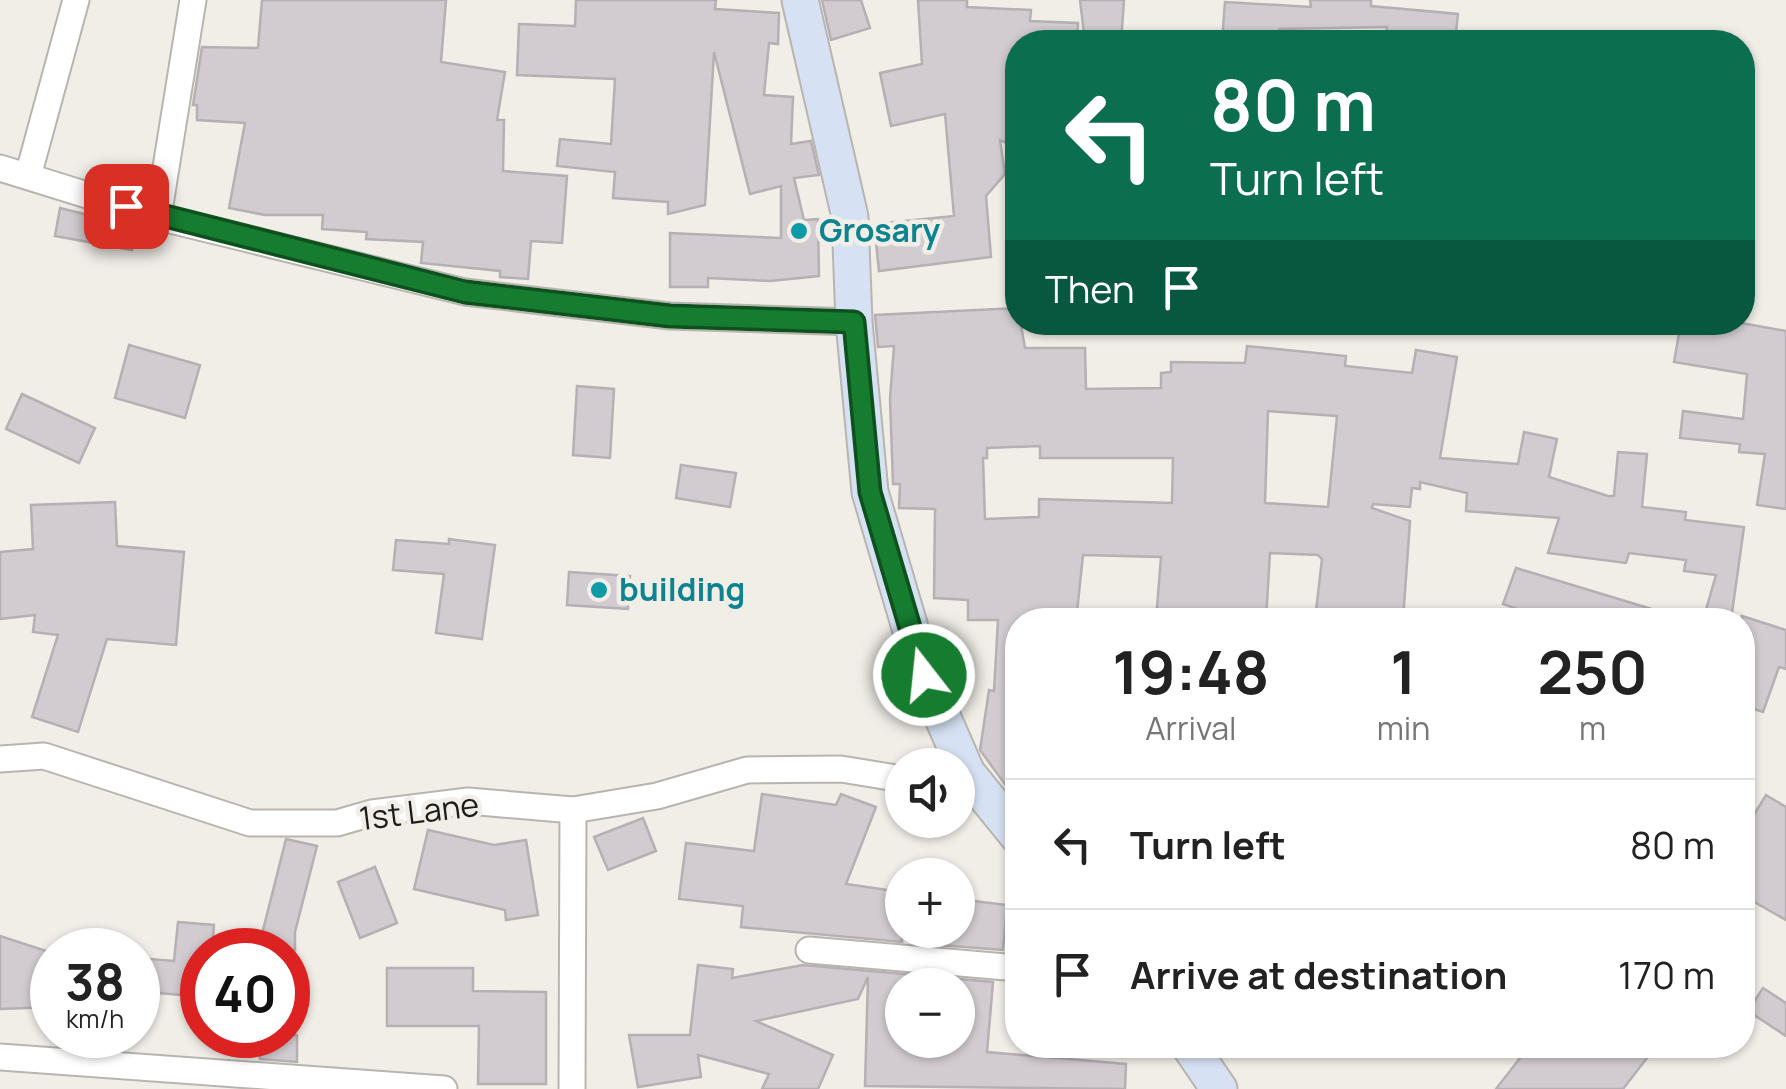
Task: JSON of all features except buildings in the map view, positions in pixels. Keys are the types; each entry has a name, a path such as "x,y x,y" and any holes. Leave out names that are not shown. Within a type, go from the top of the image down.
{"street":[{"path":"28,176 76,0"},
{"path":"158,217 194,0"},
{"path":"800,0 850,217 854,322 870,492 924,675 952,748"},
{"path":"0,168 158,217 465,292 670,316 854,322"},
{"name":"1st Lane","path":"0,760 44,756 250,822 338,824 372,813 468,801 574,810 657,796 747,770 842,769 885,775"},
{"path":"975,796 1005,824"},
{"path":"572,1089 574,810"},
{"path":"809,950 1005,967"},
{"path":"0,1057 444,1089"},
{"path":"1198,1058 1219,1089"}],"place":[{"name":"Grosary","path":"799,231"},
{"name":"building","path":"599,590"}],"route":[{"path":"126,206 465,292 670,316 854,322 870,492 924,675"}]}
